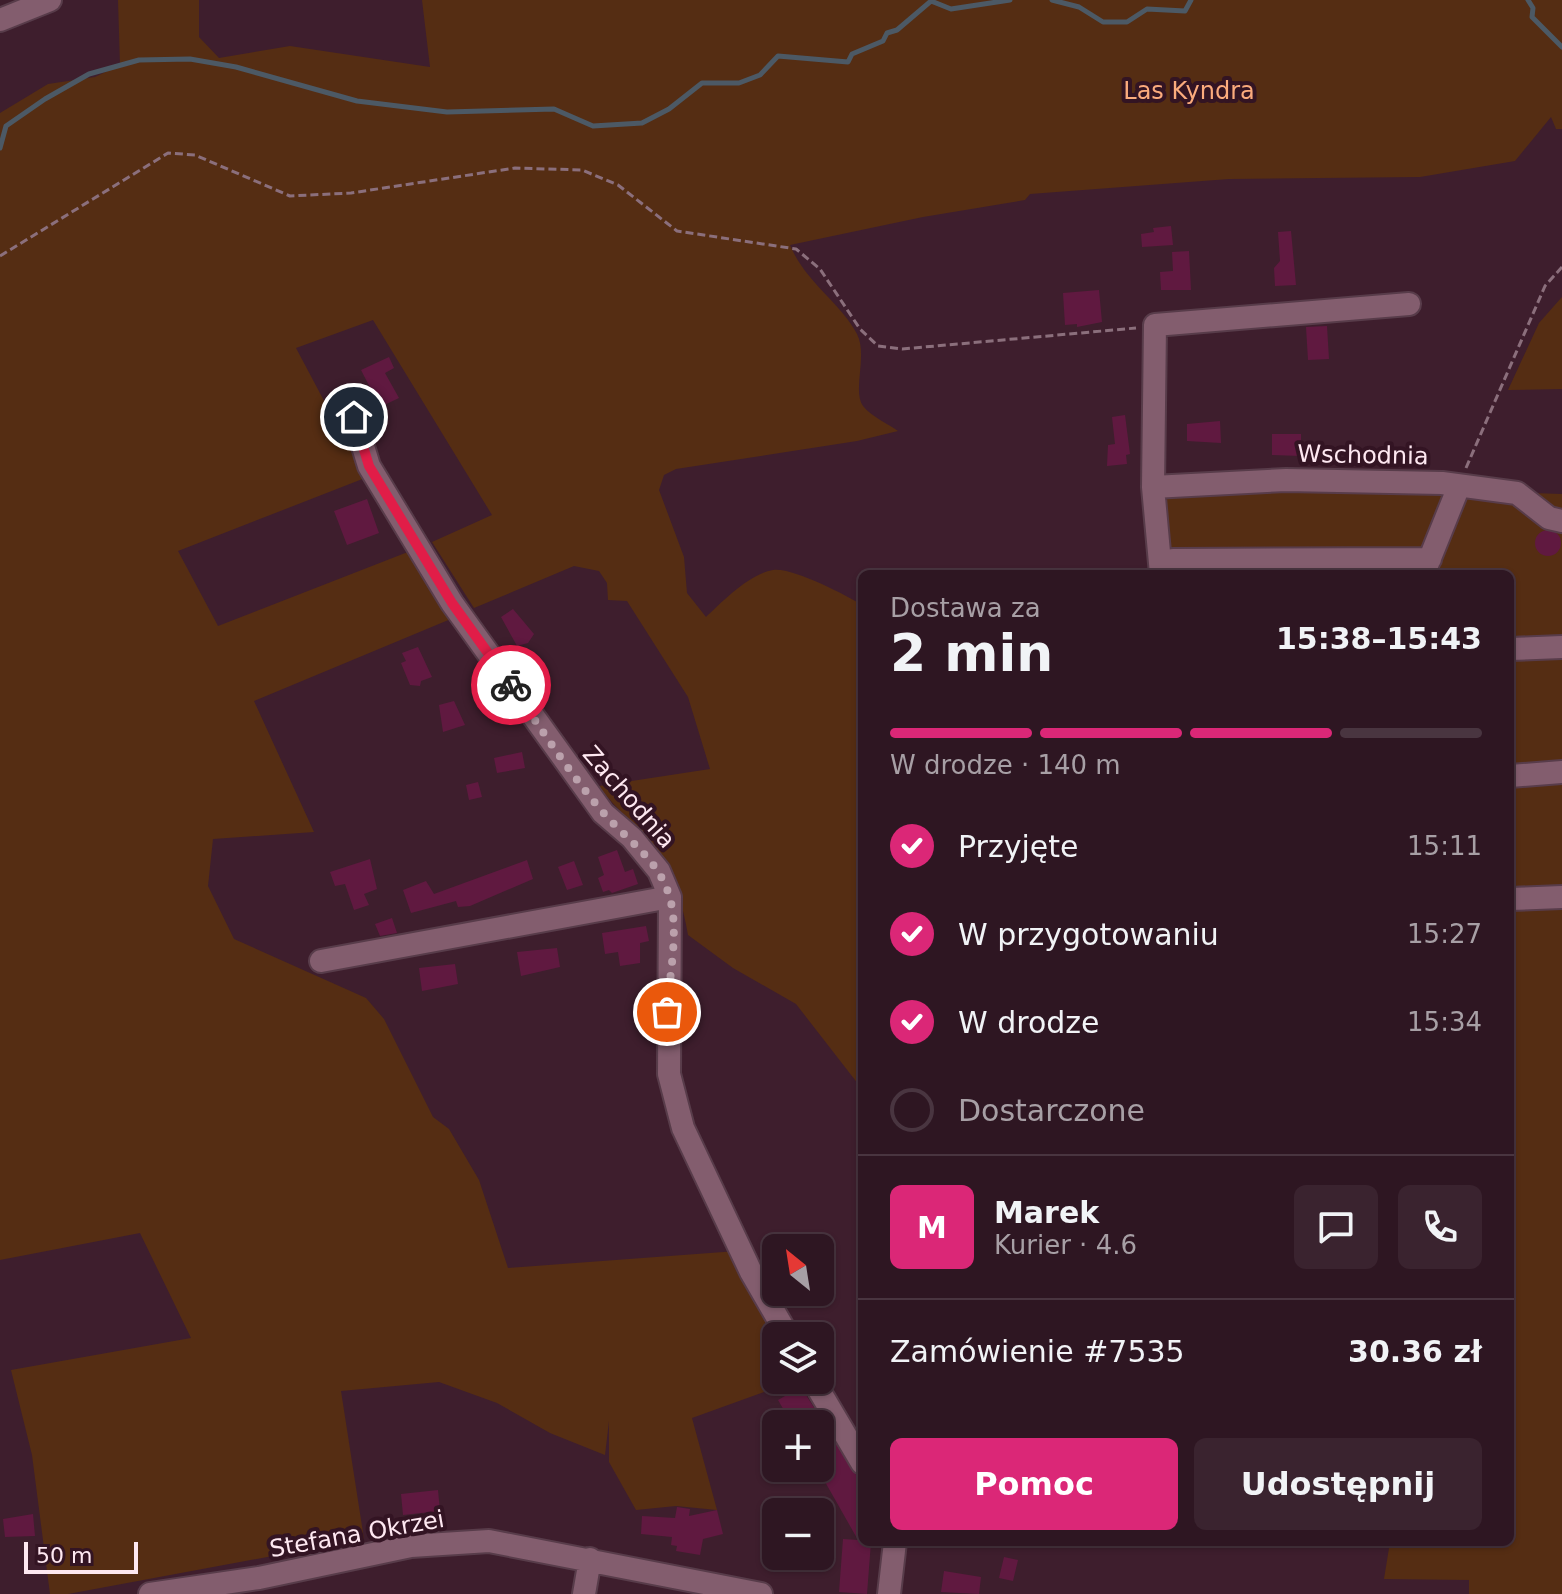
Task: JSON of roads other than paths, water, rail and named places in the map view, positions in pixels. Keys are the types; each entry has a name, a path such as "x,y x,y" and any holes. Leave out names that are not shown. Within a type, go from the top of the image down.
{"street":[{"path":"0,20 50,0"},
{"path":"1409,304 1155,325 1153,487 1167,567 1427,566 1459,486"},
{"name":"Zachodnia","path":"354,417 369,466 452,603 585,790 659,871 670,897 669,1074 683,1128 751,1272 780,1322"},
{"name":"Wschodnia","path":"1153,487 1286,480 1459,486 1517,493 1549,518 1562,521"},
{"path":"1514,649 1562,647"},
{"path":"1514,776 1562,772"},
{"path":"321,961 670,897"},
{"path":"1514,899 1562,897"},
{"path":"821,1394 858,1456"},
{"name":"Stefana Okrzei","path":"150,1594 259,1578 443,1542 489,1541 590,1559 688,1586 761,1594"},
{"path":"889,1594 895,1546"},
{"path":"584,1594 590,1559"}],"waterway":[{"path":"0,148 6,126 45,99 89,74 139,60 190,59 236,67 357,101 447,112 554,109 593,126 642,123 669,109 702,83 739,83 760,75 778,56 848,62 852,54 883,41 887,33 897,30 931,1 951,9 1010,0"},
{"path":"1052,0 1079,7 1103,22 1127,22 1147,9 1185,11 1191,0"},
{"path":"1528,0 1533,8 1532,17 1562,47"}],"park label":[{"name":"Las Kyndra","path":"1189,91"}]}
